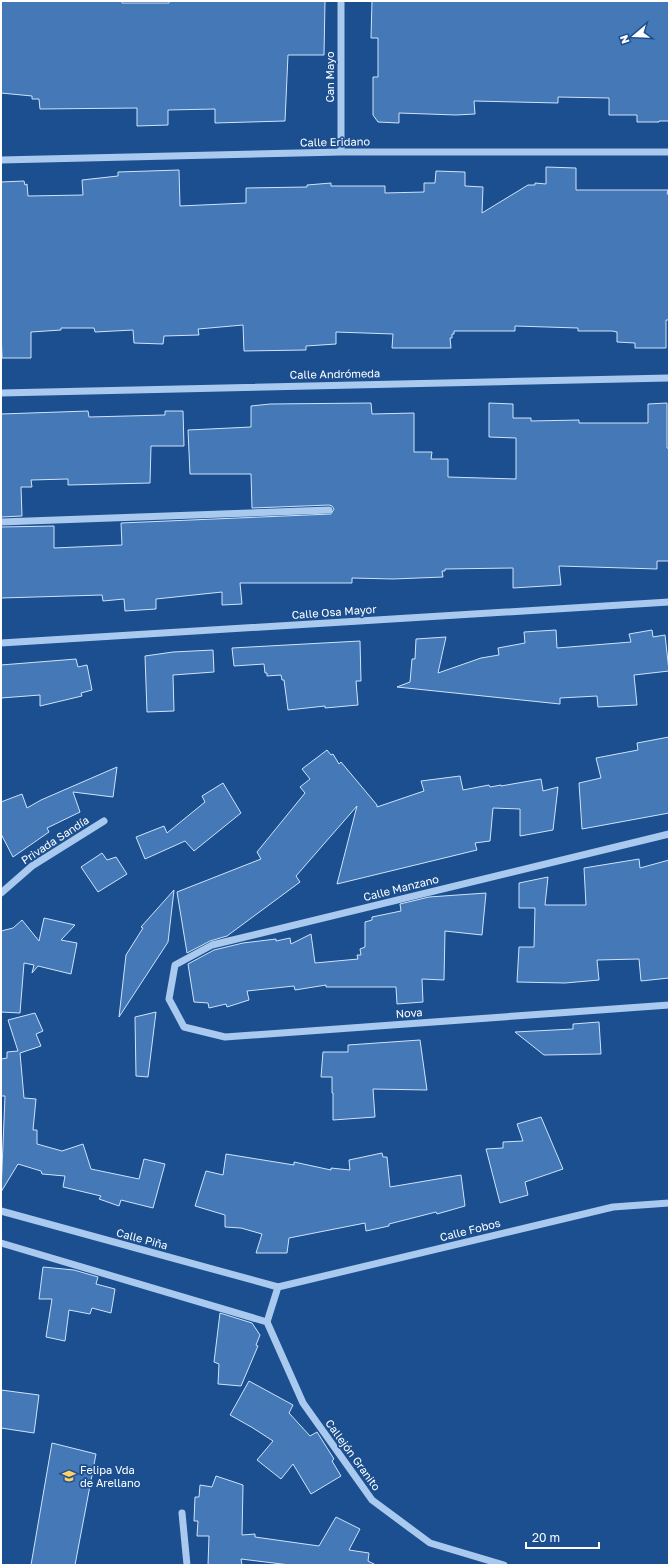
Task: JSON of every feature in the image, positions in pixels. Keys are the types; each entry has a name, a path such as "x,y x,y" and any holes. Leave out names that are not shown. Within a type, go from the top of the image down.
{"street":[{"name":"Can Mayo","path":"341,1 341,152"},
{"name":"Calle Eridano","path":"1,160 341,152 669,152"},
{"name":"Calle Andrómeda","path":"1,392 669,378"},
{"path":"1,522 330,510"},
{"name":"Calle Osa Mayor","path":"1,643 669,602"},
{"name":"Privada Sandía","path":"1,893 32,866 104,821"},
{"name":"Calle Manzano","path":"169,998 175,964 212,945 669,834"},
{"name":"Nova","path":"169,998 184,1027 225,1037 669,1005"},
{"name":"Calle Fobos","path":"278,1287 613,1207 669,1203"},
{"name":"Calle Piña","path":"1,1211 278,1287"},
{"path":"1,1243 267,1322 278,1287"},
{"name":"Callejón Granito","path":"267,1322 303,1403 372,1500 430,1543 504,1565"},
{"path":"182,1513 187,1565"}],"building":[{"path":"1,1 122,1 122,3 169,3 169,1 325,1 324,55 288,55 285,121 215,123 215,109 168,110 168,125 137,126 137,108 40,109 39,99 32,99 32,96 1,93"},
{"path":"372,1 669,1 669,121 637,122 637,115 609,115 609,98 558,97 558,103 474,101 475,114 456,115 399,113 399,123 378,122 373,115 373,77 378,77 378,38 371,38"},
{"path":"546,167 576,168 576,190 668,190 669,320 666,320 666,348 635,348 635,343 617,342 617,332 612,331 578,331 578,328 515,326 515,331 454,331 452,338 450,338 451,348 392,348 393,334 336,332 336,344 306,346 306,350 244,351 243,325 198,329 199,335 164,336 163,344 134,343 133,330 95,332 94,328 61,328 61,330 31,332 31,358 2,358 1,182 24,181 25,185 27,184 28,196 83,195 82,180 118,176 118,172 179,170 180,206 246,203 246,188 307,187 307,185 331,183 331,186 385,186 385,193 424,192 424,183 435,183 436,171 465,172 465,186 483,187 482,213 528,185 535,185 535,183 546,184"},
{"path":"371,403 372,414 414,413 414,452 432,452 431,459 448,459 448,477 516,479 516,438 489,437 489,403 513,404 513,418 531,418 531,421 579,420 579,423 648,423 648,404 667,403 667,448 669,448 669,561 657,561 657,569 559,566 561,585 513,588 513,568 445,569 445,571 442,571 443,577 393,579 352,578 352,583 240,583 242,604 222,605 222,592 156,599 156,609 125,611 124,599 103,601 102,595 1,598 1,527 54,526 54,548 122,545 121,523 331,514 334,509 329,505 252,508 251,474 190,474 188,430 251,427 251,406 270,404"},
{"path":"88,411 89,417 165,415 165,411 183,411 184,446 151,446 150,483 68,485 68,479 31,480 32,487 21,487 22,516 1,517 1,414"},
{"path":"556,630 557,648 631,642 629,634 652,630 653,637 665,635 669,671 634,675 637,705 598,707 597,696 560,698 560,704 397,687 410,682 412,659 415,659 416,639 446,637 438,673 481,658 499,655 498,648 525,643 524,632"},
{"path":"360,641 361,681 356,681 358,705 325,708 325,706 288,710 284,680 282,680 281,675 267,676 267,673 265,673 264,664 234,666 232,648"},
{"path":"213,650 214,672 173,675 174,711 147,712 145,656 173,652"},
{"path":"76,659 78,667 87,665 92,690 81,693 82,696 40,706 40,695 1,698 1,665"},
{"path":"669,737 669,813 582,829 579,783 601,778 596,758 638,750 637,743"},
{"path":"327,750 331,755 333,754 339,764 341,762 377,805 377,807 424,791 421,781 460,776 463,790 489,785 490,787 501,786 541,779 543,791 558,787 553,830 520,836 520,809 493,808 490,841 475,843 477,850 337,884 357,806 296,876 300,882 227,936 210,941 187,953 177,892 261,859 257,852 305,793 300,787 310,779 302,769"},
{"path":"117,767 113,797 73,792 80,812 47,828 49,832 13,857 1,834 1,802 22,794 27,808 41,800"},
{"path":"223,783 241,813 194,851 185,841 145,859 136,837 164,826 167,833 205,802 202,796"},
{"path":"102,853 107,860 116,857 127,874 98,892 81,867"},
{"path":"639,859 640,868 669,860 669,978 641,981 639,959 597,960 599,980 565,983 517,982 519,947 534,947 535,908 519,908 519,883 548,877 545,905 586,905 584,868"},
{"path":"174,890 168,942 119,1017 126,955 143,928 141,927"},
{"path":"486,893 482,935 445,931 444,980 422,979 423,1002 397,1004 396,987 326,987 326,985 295,990 294,986 247,991 249,1000 227,1007 226,1004 209,1008 208,1003 194,1002 188,964 214,950 243,943 276,939 276,941 290,938 291,944 311,934 315,963 358,959 357,955 361,955 360,949 365,947 365,922 372,920 372,917 401,911 400,904 429,897"},
{"path":"44,918 75,925 61,940 77,943 71,974 38,966 32,973 34,965 24,963 20,1013 1,1012 1,931 13,928 22,920 39,941"},
{"path":"156,1012 148,1077 136,1076 135,1017"},
{"path":"35,1013 43,1031 36,1034 41,1046 20,1053 24,1098 36,1099 33,1130 37,1130 37,1144 62,1151 83,1144 91,1169 139,1179 144,1159 165,1164 153,1208 121,1200 119,1206 99,1199 101,1196 63,1187 65,1176 42,1174 41,1171 18,1164 1,1192 5,1096 1,1096 1,1059 7,1058 7,1052 18,1051 8,1020"},
{"path":"599,1022 601,1054 544,1055 515,1032 573,1029 573,1024"},
{"path":"420,1040 427,1090 373,1089 375,1117 333,1120 332,1077 321,1077 323,1052 348,1052 348,1045"},
{"path":"541,1117 563,1169 525,1182 528,1195 500,1203 486,1149 503,1148 503,1142 523,1141 517,1124"},
{"path":"382,1153 383,1157 387,1157 390,1187 461,1175 465,1206 437,1214 436,1212 366,1231 365,1223 289,1238 287,1253 256,1253 262,1234 241,1228 225,1227 225,1215 195,1206 206,1171 223,1175 226,1154 294,1165 294,1162 331,1170 331,1168 350,1170 349,1160"},
{"path":"43,1267 74,1270 98,1277 96,1284 115,1289 111,1313 92,1308 90,1314 69,1310 65,1341 46,1337 52,1299 39,1299"},
{"path":"220,1313 252,1323 260,1335 256,1345 258,1346 241,1386 218,1384 219,1364 214,1362"},
{"path":"249,1381 293,1405 289,1413 310,1436 317,1432 334,1459 332,1461 341,1476 311,1494 293,1464 281,1479 257,1460 273,1441 230,1415"},
{"path":"1,1390 39,1395 34,1433 1,1428"},
{"path":"52,1443 96,1454 75,1565 31,1565"},
{"path":"216,1476 243,1485 242,1535 255,1534 255,1537 319,1546 336,1517 360,1529 349,1550 369,1553 368,1561 376,1565 290,1565 241,1559 242,1565 208,1565 209,1536 197,1536 198,1521 194,1521 195,1497 199,1497 200,1485 212,1487"}],"place":[{"name":"Felipa Vda de Arellano","path":"69,1476"}]}
